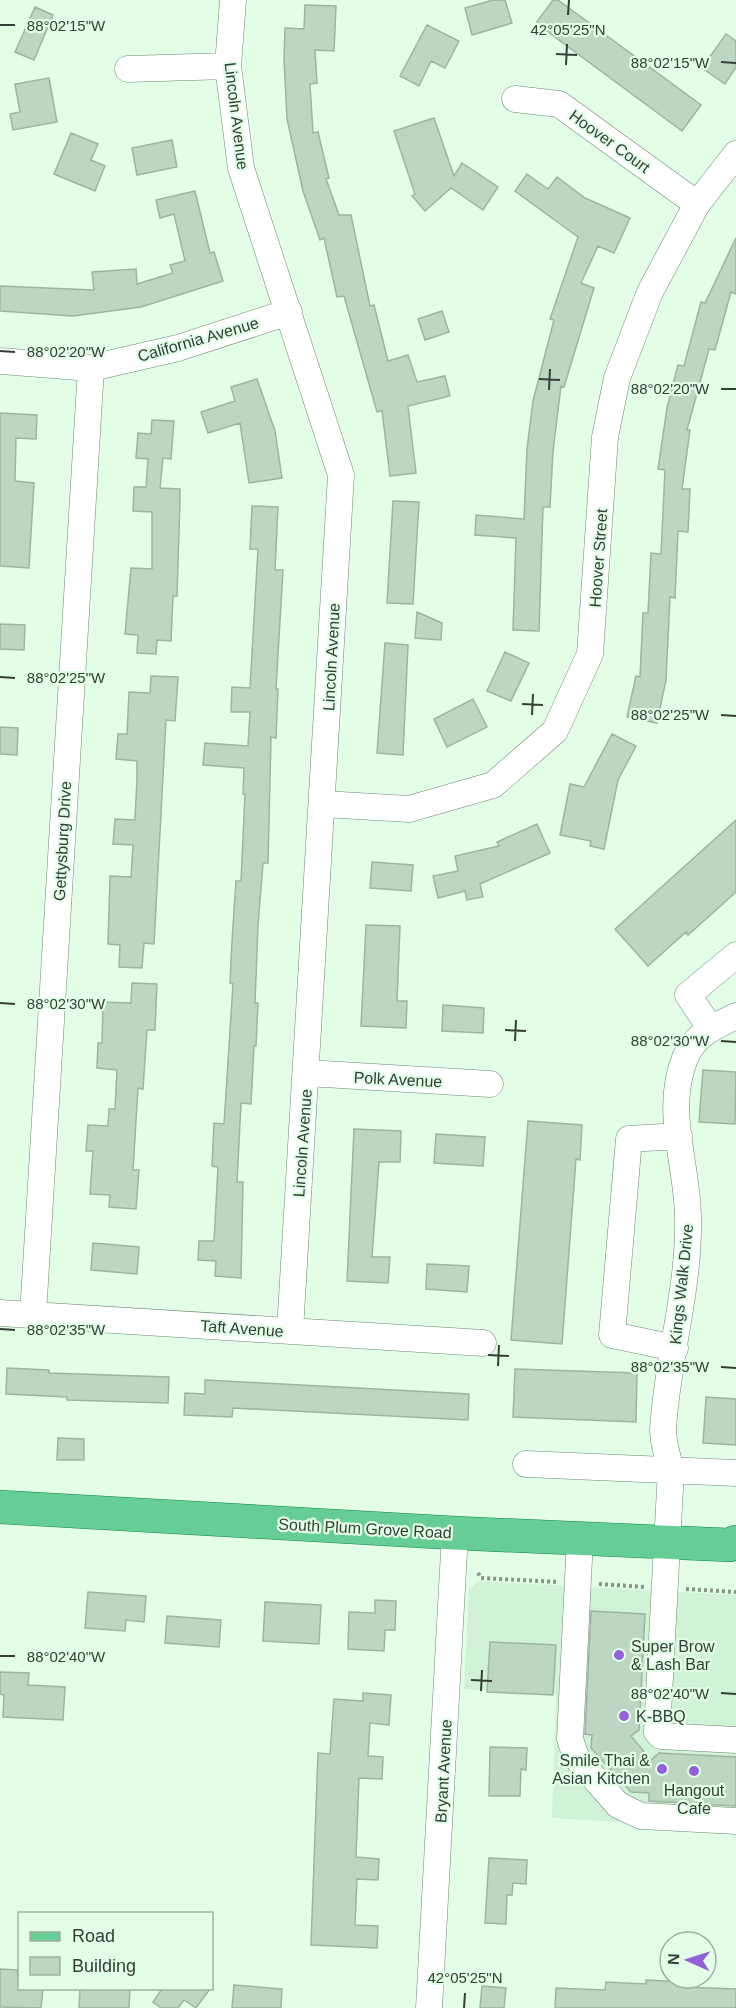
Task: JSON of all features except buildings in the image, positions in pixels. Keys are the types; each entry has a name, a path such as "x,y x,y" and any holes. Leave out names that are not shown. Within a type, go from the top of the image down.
{"main road":[{"name":"South Plum Grove Road","path":"0,1507 667,1544 734,1545"}],"street":[{"name":"Lincoln Avenue","path":"233,0 228,66 242,168 341,475 290,1331"},
{"path":"128,69 228,66"},
{"name":"Hoover Court","path":"515,99 559,104 698,204"},
{"name":"Hoover Street","path":"323,804 409,809 493,785 555,731 590,654 605,437 617,378 650,292 698,204 736,154"},
{"name":"California Avenue","path":"0,361 91,368 178,348 289,312"},
{"name":"Gettysburg Drive","path":"33,1315 91,368"},
{"path":"711,1029 688,995 736,955"},
{"name":"Kings Walk Drive","path":"736,1016 698,1037 685,1058 674,1103 687,1195 688,1240 663,1432 671,1470 657,1732 661,1736 736,1740"},
{"name":"Polk Avenue","path":"307,1073 490,1084"},
{"path":"675,1348 612,1335 629,1139 679,1136"},
{"name":"Taft Avenue","path":"0,1313 483,1343"},
{"path":"526,1464 736,1473"},
{"name":"Bryant Avenue","path":"429,2008 455,1533"},
{"path":"580,1539 570,1739 576,1757 618,1805 641,1816 736,1821"}],"path":[{"path":"478,1572 481,1578 736,1592"}],"shaded area":[{"path":"478,1581 736,1595 736,1829 552,1818 556,1694 464,1689 469,1590"}],"place":[{"name":"Super Brow & Lash Bar","path":"619,1655"},
{"name":"K-BBQ","path":"624,1716"},
{"name":"Smile Thai & Asian Kitchen","path":"662,1769"},
{"name":"Hangout Cafe","path":"694,1771"}]}
